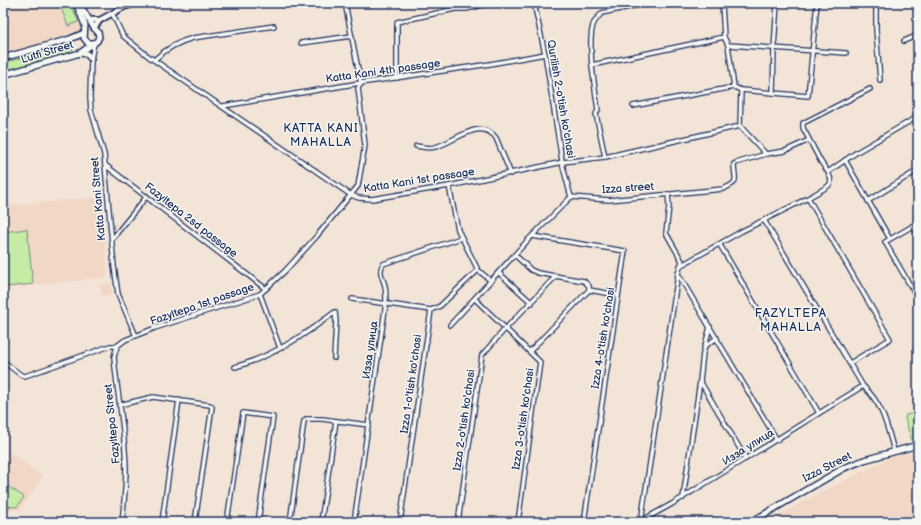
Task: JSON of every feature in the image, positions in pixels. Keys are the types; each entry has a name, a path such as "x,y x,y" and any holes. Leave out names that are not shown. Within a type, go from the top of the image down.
{"main road":[{"path":"78,3 94,28 98,31 98,40 95,42 90,43 83,37 85,25 78,3"},
{"path":"85,31 94,28"},
{"name":"Lutfi Street","path":"3,58 70,39 85,31"},
{"name":"Lutfi Street","path":"3,75 80,53 95,42"},
{"path":"80,53 86,53 91,59"},
{"name":"Izza Street","path":"751,522 834,473 864,460 918,445"}],"street":[{"path":"94,28 100,20 112,13 137,3"},
{"name":"Fazyltepa 1st passage","path":"136,336 260,294 266,290 290,266 352,195 358,186 364,145 358,88 361,84 345,3"},
{"name":"Qurilish 2-o'tish ko'chasi","path":"534,3 546,54 563,162 571,197"},
{"path":"605,157 596,114 598,110 592,65 592,29 597,17 602,13 648,3"},
{"path":"722,3 724,38 728,45 734,87"},
{"path":"773,93 777,3"},
{"path":"633,106 734,87 741,90 808,96 817,3"},
{"path":"876,3 876,30 880,80"},
{"path":"398,78 397,22 454,9 466,9 487,4"},
{"name":"Katta Kani 1st passage","path":"112,13 123,36 154,60 352,195 359,198 372,199 511,174 563,162 605,157 740,126"},
{"path":"90,20 100,20"},
{"path":"154,60 170,47 193,38 274,26"},
{"path":"904,41 918,35"},
{"path":"301,43 352,36"},
{"path":"592,65 724,38"},
{"name":"Katta Kani Street","path":"85,40 91,59"},
{"name":"Katta Kani Street","path":"95,42 91,59 91,110 103,146 118,294 136,336"},
{"path":"728,45 846,53"},
{"name":"Katta Kani 4th passage","path":"222,106 546,54"},
{"path":"680,266 720,245 742,231 827,187 830,184 830,176 809,140 803,128 803,123 870,89"},
{"path":"741,90 740,126 766,154 785,150 809,140"},
{"path":"828,172 857,152 918,118 915,106 918,99"},
{"path":"416,146 428,148 436,147 470,131 488,131 496,138 511,174"},
{"name":"Izza street","path":"571,197 609,200 723,189 736,181 734,164 736,162 766,154"},
{"path":"845,160 890,239"},
{"name":"Fazyltepa 2sd passage","path":"105,165 147,196 266,290"},
{"path":"868,201 918,170"},
{"path":"449,186 461,238 478,270 491,281"},
{"path":"641,522 678,274 682,262 666,233 669,206 668,194"},
{"path":"112,240 147,196"},
{"path":"450,325 532,236 571,197"},
{"path":"808,198 890,339 850,364"},
{"path":"764,220 862,386 872,394 879,406 886,422 894,452"},
{"path":"918,223 885,242 918,299"},
{"path":"912,226 918,234"},
{"name":"Izza 4-o'tish ko'chasi","path":"532,236 625,251 584,522"},
{"name":"Изза улица","path":"354,522 386,303 385,285 380,272 383,264 461,238"},
{"path":"720,245 819,413"},
{"path":"515,255 531,270 584,281 589,286 588,290 530,351"},
{"path":"352,299 431,310 440,306 478,270"},
{"path":"499,273 532,303"},
{"path":"678,274 777,440"},
{"name":"Izza 2-o'tish ko'chasi","path":"458,522 482,355 556,276"},
{"path":"588,290 618,295"},
{"path":"260,294 280,348"},
{"name":"Izza 3-o'tish ko'chasi","path":"474,299 540,362 518,522"},
{"name":"Izza 1-o'tish ko'chasi","path":"400,522 431,310"},
{"path":"235,367 255,361 304,335 335,312 334,358"},
{"path":"683,498 703,353 710,327"},
{"path":"3,361 23,376 110,346 116,346 125,340 136,336"},
{"path":"705,346 717,338"},
{"name":"Fazyltepa Street","path":"116,346 114,357 126,466 126,483 122,522"},
{"path":"700,381 746,459"},
{"name":"Изза улица","path":"641,522 683,498 862,386"},
{"path":"120,405 150,397 179,400 210,405 212,407 195,522"},
{"path":"162,522 179,400"},
{"path":"226,522 243,413 273,418 258,522"},
{"path":"290,522 305,420 322,419 369,425"},
{"path":"321,522 336,421"}],"shaded area":[{"path":"3,3 76,3 85,25 84,33 3,58"},
{"path":"101,197 108,277 3,289 3,206"},
{"path":"111,283 112,295 102,296 100,285"},
{"path":"3,447 43,476 20,510 3,509"},
{"path":"918,452 918,522 774,522 772,519 894,456"}],"green space":[{"path":"62,3 70,3 78,22 68,26 60,5"},
{"path":"71,44 73,52 3,71 3,63"},
{"path":"27,229 33,284 5,287 3,272 3,232"},
{"path":"918,412 918,441 912,442 905,419 906,415"},
{"path":"3,483 24,497 17,507 3,506"}],"district":[{"name":"KATTA KANI MAHALLA","path":"321,135"},
{"name":"FAZYLTEPA MAHALLA","path":"791,320"}]}
